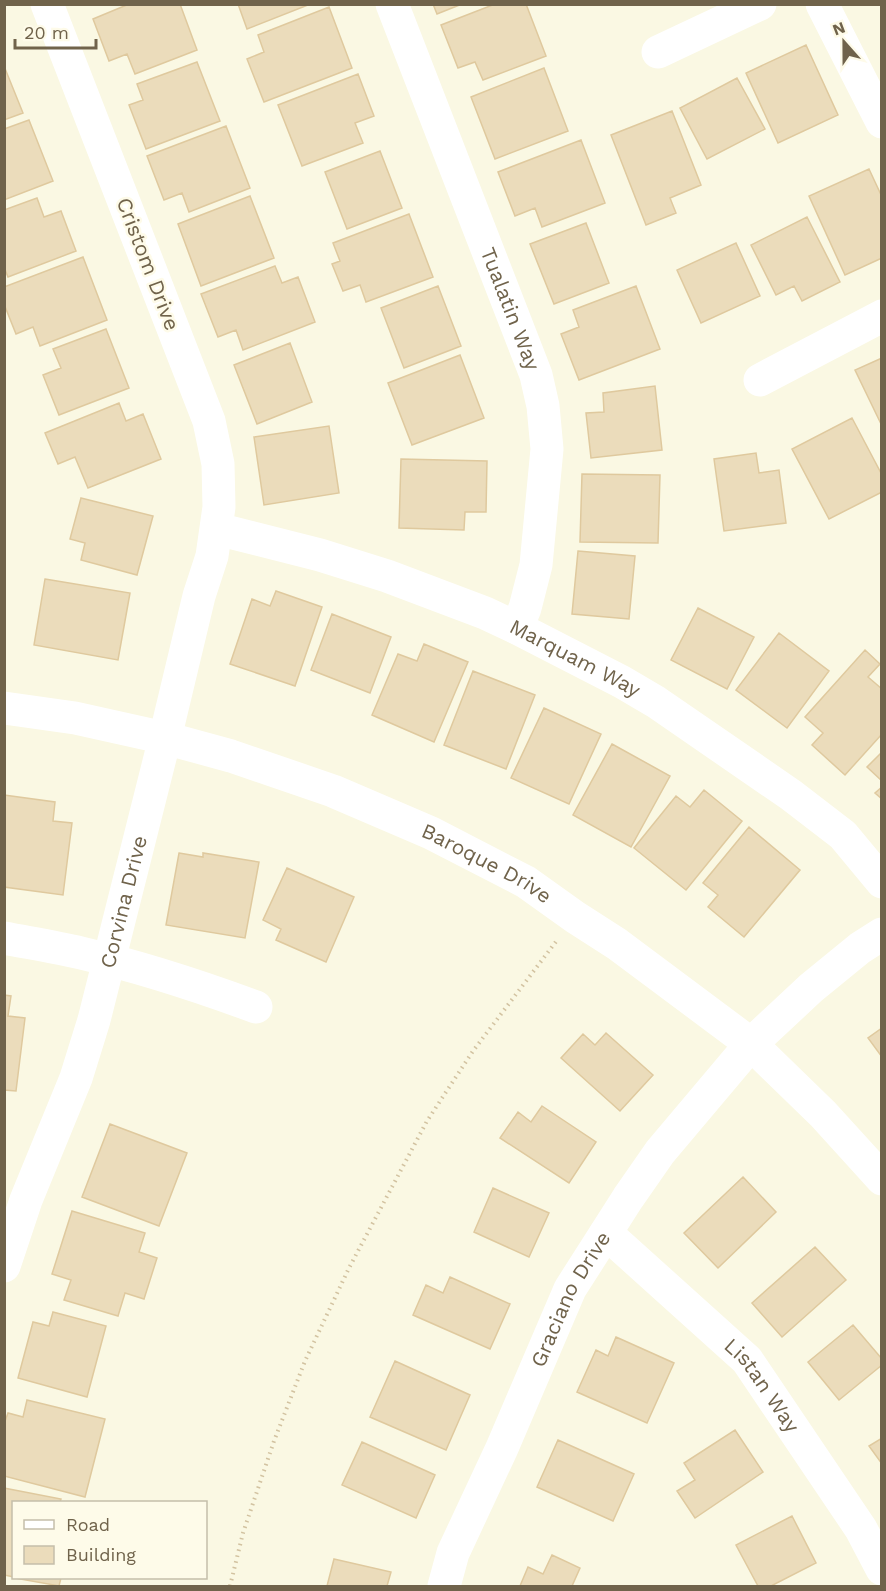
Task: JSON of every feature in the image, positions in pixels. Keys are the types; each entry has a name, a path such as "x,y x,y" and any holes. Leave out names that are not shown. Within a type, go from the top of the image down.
{"street":[{"name":"Cristom Drive","path":"47,4 209,421 218,464 217,529"},
{"name":"Tualatin Way","path":"392,4 536,375 543,406 547,449 536,566 517,628"},
{"path":"658,52 760,4"},
{"path":"822,4 882,122"},
{"path":"760,380 882,316"},
{"name":"Marquam Way","path":"217,529 320,555 387,576 485,613 517,628 656,702 782,789 843,835 882,882"},
{"name":"Corvina Drive","path":"4,1266 26,1200 76,1078 94,1020 217,529"},
{"name":"Baroque Drive","path":"4,708 75,718 165,738 231,756 333,791 431,833 526,882 617,944 750,1044 823,1114 882,1179"},
{"name":"Graciano Drive","path":"444,1587 453,1554 502,1448 570,1289 660,1152 750,1044 811,988 860,948 882,934"},
{"path":"4,938 109,960 198,986 256,1007"},
{"name":"Listan Way","path":"606,1233 747,1360 861,1529 882,1569"}],"path":[{"path":"230,1587 243,1533 274,1441 305,1361 349,1268 427,1121 473,1051 575,917"}],"building":[{"path":"129,4 180,4 197,50 135,74 127,54 109,61 93,19"},
{"path":"238,4 308,4 308,5 247,29"},
{"path":"433,4 462,4 437,14"},
{"path":"495,4 526,4 546,56 483,80 475,62 458,68 441,25"},
{"path":"329,7 352,68 264,102 247,59 264,52 258,35"},
{"path":"806,45 838,115 778,143 746,73"},
{"path":"197,62 220,121 146,149 129,105 143,100 137,84"},
{"path":"4,66 23,113 4,120"},
{"path":"544,68 568,131 495,159 471,97"},
{"path":"358,74 374,116 355,123 363,143 302,166 278,105"},
{"path":"737,78 765,129 707,159 680,108"},
{"path":"672,111 701,185 670,198 676,213 646,225 611,135"},
{"path":"29,120 53,181 4,200 4,129"},
{"path":"226,126 250,188 189,212 182,193 164,200 147,156"},
{"path":"581,140 605,203 542,227 535,208 515,216 498,172"},
{"path":"380,151 402,208 347,229 325,172"},
{"path":"869,169 882,197 882,258 845,275 809,196"},
{"path":"250,196 274,258 201,286 178,224"},
{"path":"37,198 44,217 61,211 76,251 8,277 4,267 4,210"},
{"path":"409,214 433,277 366,302 360,285 343,291 332,264 340,261 333,243"},
{"path":"807,217 840,282 802,301 794,286 776,295 751,245"},
{"path":"586,223 609,283 554,304 530,244"},
{"path":"736,243 760,296 701,323 677,270"},
{"path":"83,257 107,320 40,346 33,327 16,334 4,304 4,287"},
{"path":"275,266 282,283 298,277 315,322 243,350 236,330 218,337 201,294"},
{"path":"438,286 461,346 404,368 381,308"},
{"path":"636,286 660,349 579,380 561,334 579,327 573,310"},
{"path":"106,329 129,388 59,415 43,375 61,368 53,349"},
{"path":"290,343 312,402 257,424 234,365"},
{"path":"460,355 484,418 412,445 388,383"},
{"path":"882,358 882,426 855,370"},
{"path":"655,386 662,450 591,458 586,413 604,412 603,393"},
{"path":"119,403 126,421 143,414 161,459 88,488 75,457 58,464 45,433"},
{"path":"852,418 882,475 882,492 829,519 792,449"},
{"path":"329,426 339,493 264,505 254,437"},
{"path":"756,453 759,473 779,470 786,523 724,531 714,459"},
{"path":"401,459 487,461 486,512 465,512 464,530 399,528"},
{"path":"582,474 660,475 658,543 580,542"},
{"path":"81,498 153,516 137,575 81,560 85,543 70,539"},
{"path":"578,551 635,556 629,619 572,614"},
{"path":"45,579 130,593 118,660 34,645"},
{"path":"276,591 322,607 295,686 230,664 252,599 270,606"},
{"path":"698,608 754,637 727,689 671,660"},
{"path":"332,614 391,637 370,693 311,670"},
{"path":"779,633 829,671 787,728 736,690"},
{"path":"424,644 468,662 434,742 372,715 398,654 417,661"},
{"path":"865,650 880,664 868,677 882,689 882,734 845,775 812,745 823,733 805,717"},
{"path":"473,671 535,695 506,769 444,745"},
{"path":"544,708 601,734 569,804 511,778"},
{"path":"612,744 670,776 631,847 573,815"},
{"path":"882,752 882,781 867,767"},
{"path":"882,787 882,799 875,793"},
{"path":"704,790 742,821 686,890 634,848 676,796 690,807"},
{"path":"4,795 55,802 53,821 72,823 63,895 4,887"},
{"path":"749,827 800,870 744,937 708,907 718,895 703,883"},
{"path":"179,853 203,857 203,853 259,862 245,938 166,925"},
{"path":"287,868 354,897 326,962 276,940 281,929 263,920"},
{"path":"4,995 11,996 8,1016 25,1018 16,1091 4,1090"},
{"path":"882,1028 882,1057 868,1038"},
{"path":"606,1033 653,1075 620,1111 561,1058 583,1034 595,1045"},
{"path":"542,1106 596,1142 569,1183 500,1138 518,1112 531,1122"},
{"path":"110,1124 187,1153 159,1226 82,1197"},
{"path":"743,1177 776,1212 718,1268 684,1233"},
{"path":"493,1188 549,1213 529,1257 474,1232"},
{"path":"72,1211 145,1233 139,1252 157,1258 144,1299 125,1293 118,1316 64,1300 71,1280 52,1274"},
{"path":"815,1247 846,1280 782,1337 752,1303"},
{"path":"450,1277 510,1304 490,1349 413,1315 426,1285 443,1293"},
{"path":"53,1312 106,1326 87,1397 18,1378 33,1322 49,1326"},
{"path":"853,1325 882,1359 882,1365 839,1400 808,1362"},
{"path":"616,1337 674,1363 647,1423 577,1392 596,1350 608,1356"},
{"path":"395,1361 470,1395 446,1450 370,1417"},
{"path":"27,1400 105,1419 85,1497 4,1476 4,1424 8,1413 23,1417"},
{"path":"735,1430 763,1472 695,1518 677,1491 695,1480 684,1463"},
{"path":"882,1438 882,1464 869,1446"},
{"path":"558,1440 634,1474 613,1521 537,1487"},
{"path":"362,1442 435,1475 416,1518 342,1485"},
{"path":"4,1488 61,1499 60,1501 12,1501 12,1577 4,1575"},
{"path":"792,1516 816,1563 771,1586 758,1586 736,1545"},
{"path":"552,1555 580,1568 572,1586 520,1586 528,1567 543,1574"},
{"path":"334,1559 391,1572 387,1586 327,1586"},
{"path":"20,1579 61,1579 59,1586"}]}
